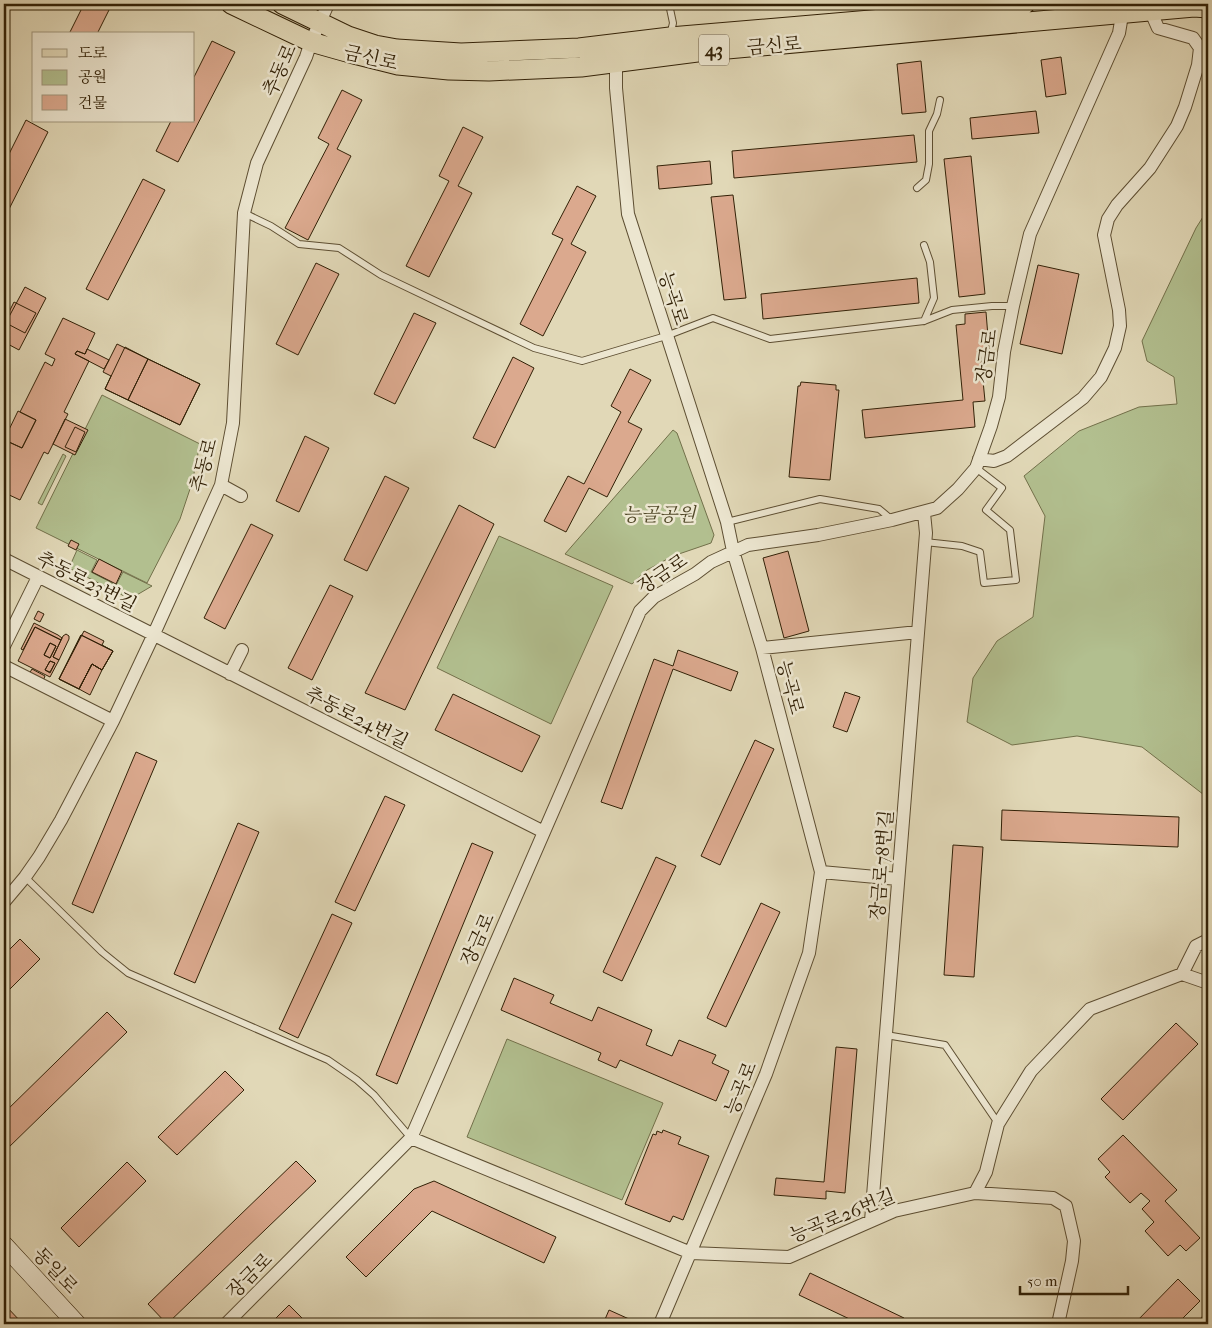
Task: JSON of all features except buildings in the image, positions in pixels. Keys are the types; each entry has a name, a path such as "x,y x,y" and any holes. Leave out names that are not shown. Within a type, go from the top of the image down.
{"main road":[{"name":"금신로","path":"231,4 311,42 398,65 449,70 489,71 581,67 670,37 894,11 1025,4"},
{"name":"금신로","path":"282,4 348,36 375,45 461,53 579,48 616,54 705,51 1138,11 1194,7 1208,8"}],"street":[{"name":"추동로","path":"4,902 39,857 61,820 113,721 220,484 232,423 244,213 257,163 306,57 328,4"},
{"name":"장금로","path":"226,1324 411,1138 640,611 654,596 733,551 748,545 818,535 924,513 937,508 946,501 978,464 999,397 1004,352 1030,234 1119,34 1138,11"},
{"path":"978,464 1007,456 1083,398 1100,377 1115,348 1120,326 1119,310 1105,246 1104,235 1108,219 1117,205 1150,168 1177,126 1198,65 1200,48 1193,38 1158,28 1138,11"},
{"name":"능곡로","path":"616,54 616,88 628,214 727,522 733,551 762,648 821,872 809,953 766,1074 660,1324"},
{"path":"220,484 241,496"},
{"name":"장금로78번길","path":"871,1221 925,542 924,513"},
{"name":"추동로23번길","path":"4,560 153,636"},
{"path":"4,646 38,577"},
{"path":"762,648 918,632"},
{"name":"추동로24번길","path":"153,636 544,832"},
{"path":"230,674 242,650"},
{"path":"4,666 113,721"},
{"path":"821,872 898,879"},
{"path":"1182,974 1196,946 1208,940"},
{"path":"976,1193 986,1172 998,1124 1031,1071 1090,1009 1182,974 1208,983"},
{"name":"능곡로26번길","path":"411,1138 691,1253 789,1257 894,1211 976,1193 1053,1198 1066,1206 1074,1241 1072,1261 1058,1324"},
{"path":"986,1172 987,1186 1004,1195"},
{"name":"동일로","path":"4,1245 77,1324"},
{"path":"1204,1324 1208,1320"}],"lane":[{"path":"670,4 673,23 670,37"},
{"path":"917,188 926,180 929,164 928,131 937,114 940,100"},
{"path":"244,213 271,226 299,244 339,248 381,276 534,348 582,361 666,336 713,318 770,339 924,321 952,310 1013,306"},
{"path":"924,245 930,262 934,298 924,321"},
{"path":"925,542 962,546 980,552 984,583 1016,580 1010,530 986,510 1002,488 978,464"},
{"path":"727,522 820,499 879,509 892,520"},
{"path":"25,877 102,952 128,973 328,1060 357,1080 374,1095 411,1138"},
{"path":"886,1035 945,1045 998,1124"}],"green space":[{"path":"1208,209 1208,798 1142,747 1077,736 1012,745 967,722 973,678 997,641 1033,617 1045,516 1024,476 1079,431 1139,407 1177,404 1174,377 1147,361 1142,341 1196,228"},
{"path":"102,395 200,444 192,483 180,519 147,583 36,528"},
{"name":"능골공원","path":"673,430 677,433 714,535 711,543 673,556 647,570 632,584 565,554"},
{"path":"63,454 66,456 42,505 38,503"},
{"path":"499,536 613,586 551,724 437,668"},
{"path":"77,550 97,560 91,572 116,585 123,572 152,586 130,599 69,568"},
{"path":"507,1039 663,1103 622,1200 467,1137"}]}
